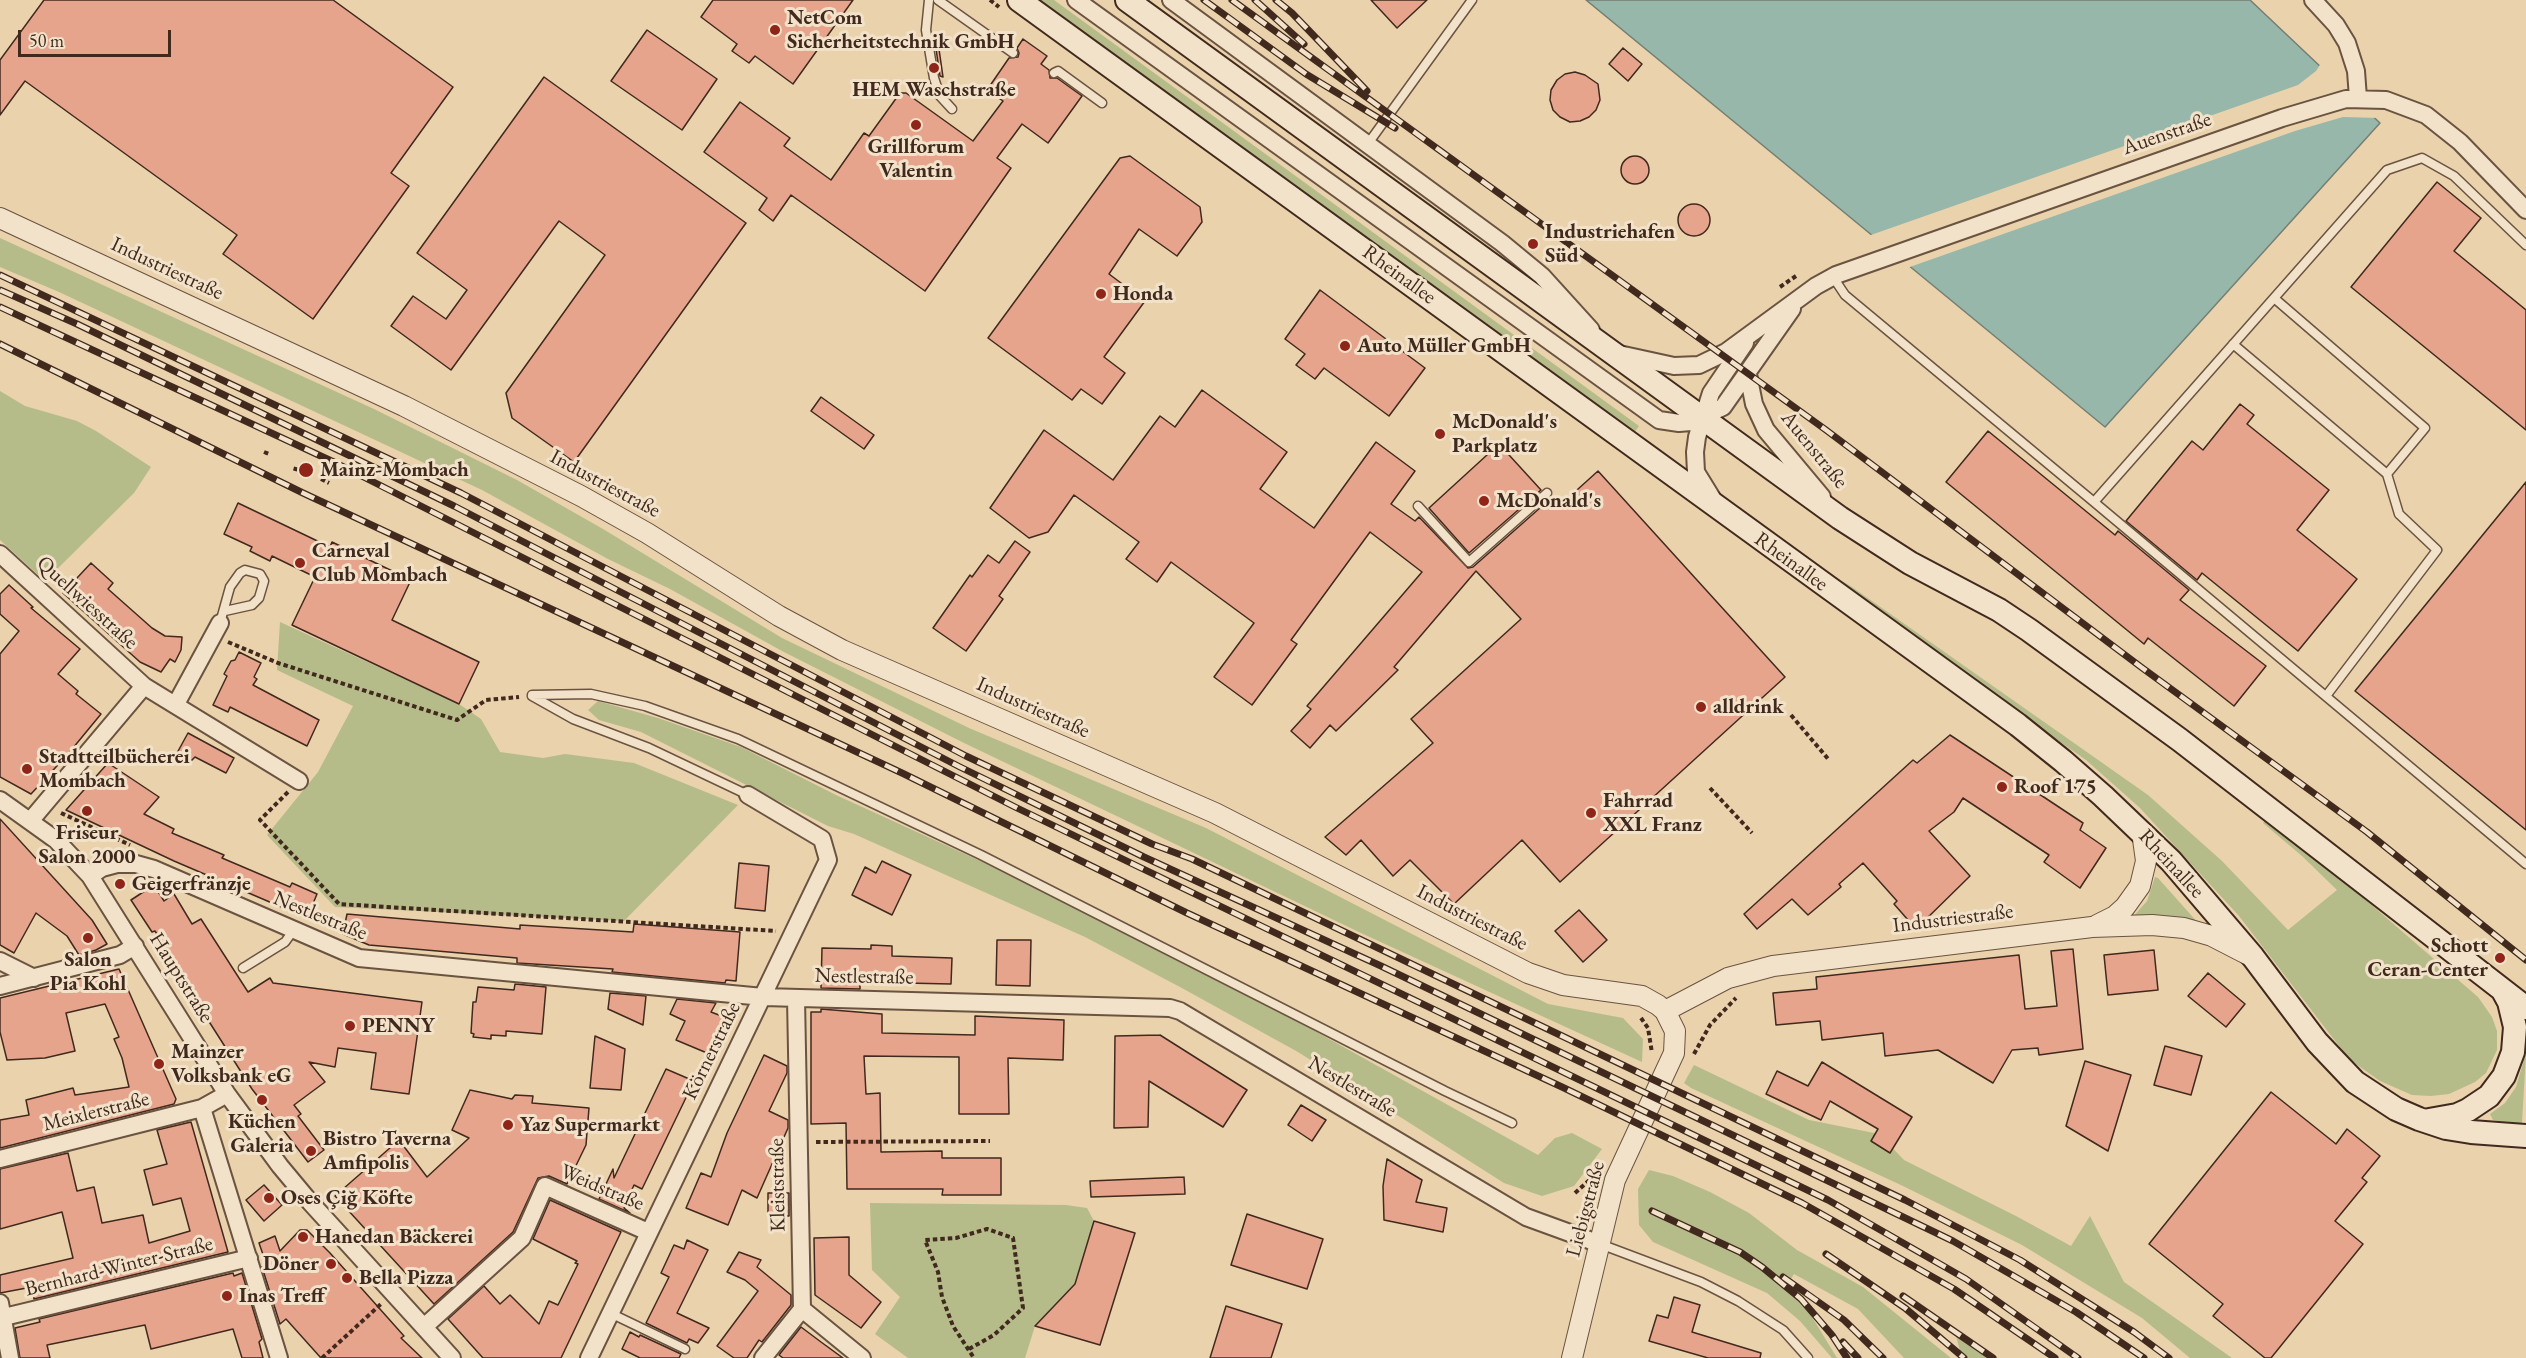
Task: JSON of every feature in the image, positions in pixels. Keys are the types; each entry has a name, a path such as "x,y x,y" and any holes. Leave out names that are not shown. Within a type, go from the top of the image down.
{"main road":[{"name":"Rheinallee","path":"1019,0 2018,725 2087,782 2171,861 2253,957 2316,1042 2335,1063 2375,1096 2419,1119 2446,1128 2526,1136"},
{"path":"1127,0 1840,518 1886,549 2029,630 2180,740 2526,1008"},
{"path":"2419,1119 2444,1118 2468,1110 2489,1096 2501,1081 2510,1064 2515,1039 2513,1014 2503,991"}],"street":[{"name":"Rheinallee","path":"1076,0 1659,420"},
{"path":"1171,0 1531,266 1576,311 1609,352"},
{"path":"2313,0 2336,25 2347,43 2356,71 2358,98"},
{"name":"Auenstraße","path":"1609,352 1674,366 1700,365 1726,352 1799,298 1833,277 2291,115 2326,104 2358,98 2386,100 2413,109 2449,132 2526,210"},
{"name":"Industriestraße","path":"0,218 404,406 570,491 647,533 779,616 842,650 1215,813 1528,974 1563,985 1642,996 1665,1011 1728,978 1773,966 2092,927 2152,925 2184,928 2212,936 2253,957"},
{"name":"Auenstraße","path":"1659,420 1679,423 1702,418 1723,407 1799,298"},
{"name":"Auenstraße","path":"1724,513 1696,472 1695,452 1702,418 1718,383 1752,333"},
{"name":"Auenstraße","path":"1748,374 1754,404 1766,430 1840,518"},
{"name":"Quellwiesstraße","path":"0,554 144,686 299,781"},
{"path":"176,704 220,623"},
{"path":"31,820 144,686"},
{"name":"Körnerstraße","path":"589,1358 828,860 822,838 748,795"},
{"name":"Hauptstraße","path":"0,800 56,840 90,876 227,1094 280,1166 310,1203 452,1358"},
{"name":"Industriestraße","path":"2092,927 2115,916 2140,886 2146,861 2142,832"},
{"name":"Nestlestraße","path":"90,876 102,868 117,864 136,864 154,869 359,958 763,997 1170,1008 1180,1011 1526,1216 1600,1244"},
{"path":"0,986 120,956 135,946"},
{"path":"0,961 34,978"},
{"name":"Kleiststraße","path":"796,999 802,1309"},
{"name":"Liebigstraße","path":"1572,1358 1615,1180 1674,1053 1675,1031 1665,1011"},
{"name":"Meixlerstraße","path":"0,1159 202,1108 227,1094"},
{"path":"202,1108 279,1358"},
{"name":"Weidstraße","path":"424,1327 522,1238 545,1186 648,1232"},
{"name":"Bernhard-Winter-Straße","path":"1,1313 249,1258"},
{"path":"763,1358 802,1309 862,1358"},
{"path":"1,1313 10,1358"}],"lane":[{"path":"929,0 926,30 934,78 940,96 952,109"},
{"path":"938,0 1013,53"},
{"path":"1367,145 1472,0"},
{"path":"1054,73 1058,71 1102,103"},
{"path":"2094,502 2387,170 2422,158 2454,176 2526,245"},
{"path":"1833,277 1845,295 2526,864"},
{"path":"2274,298 2425,428 2387,474"},
{"path":"2233,344 2387,474 2399,514 2437,550 2326,696"},
{"path":"1418,506 1469,562 1546,493"},
{"path":"245,570 260,574 264,581 258,598 252,605 220,623 230,587 240,573 245,570"},
{"path":"532,695 591,694 634,703 738,739 981,855 1512,1123"},
{"path":"532,695 573,719 649,748 748,795"},
{"path":"243,968 285,942 293,931"},
{"path":"1600,1244 1701,1282 1738,1301 1783,1330 1808,1358"},
{"path":"610,1313 685,1349"}],"path":[{"path":"321,479 329,483"},
{"path":"220,623 278,663 457,720 486,700 532,695"},
{"path":"1791,715 1829,760"},
{"path":"299,781 260,820 339,904 793,932"},
{"path":"1710,788 1752,832"},
{"path":"52,815 63,813 129,844 154,869"},
{"path":"1633,1012 1648,1028 1650,1041"},
{"path":"1691,1060 1710,1025 1717,1017"},
{"path":"800,1143 990,1141"},
{"path":"1575,1193 1598,1173"},
{"path":"969,1349 994,1335 1023,1308 1012,1238 987,1229 956,1238 925,1240 938,1272 942,1297 953,1326 974,1358"},
{"path":"322,1358 383,1301"}],"green space":[{"path":"1039,0 1054,0 1639,426 1634,433"},
{"path":"0,238 374,409 517,480 603,529 782,638 969,728 1206,828 1548,1004 1623,1018 1643,1039 1642,1062 1361,933 962,742 782,651 482,490 59,292 0,267"},
{"path":"0,391 25,406 77,421 151,467 134,493 45,581 0,540"},
{"path":"1799,555 1852,587 2148,795 2222,861 2288,930 2337,890 2263,823 2266,820 2346,883 2478,997 2492,1017 2497,1031 2497,1050 2486,1073 2475,1082 2449,1094 2412,1095 2380,1081 2349,1059 2239,916 2140,808 2086,760 1797,557"},
{"path":"280,622 459,704 481,719 500,752 543,758 565,754 634,763 738,805 624,921 335,907 267,835 318,772 353,706 277,670"},
{"path":"598,701 658,718 741,747 836,795 1140,934 1538,1155 1555,1138 1572,1133 1602,1149 1574,1186 1542,1196 1504,1183 1298,1052 1180,987 1085,937 854,834 828,826 641,732 599,720 588,710"},
{"path":"2155,877 2199,924 2130,920 2147,901"},
{"path":"2526,1053 2522,1123 2520,1125 2493,1120 2490,1114 2505,1103 2516,1087"},
{"path":"1694,1065 1809,1120 1879,1134 1904,1160 2071,1246 2090,1216 2124,1282 2232,1358 2190,1358 2142,1318 2022,1245 1903,1186 1691,1088 1684,1083"},
{"path":"1649,1170 1673,1176 1710,1192 1749,1213 1797,1250 1863,1287 1951,1358 1904,1358 1858,1309 1794,1274 1786,1287 1809,1312 1837,1358 1832,1358 1800,1321 1767,1293 1653,1242 1639,1225 1638,1189"},
{"path":"870,1203 1066,1205 1087,1208 1094,1221 1075,1284 1035,1326 1025,1358 908,1358 875,1334 900,1297 872,1270"},
{"path":"1956,1336 1991,1358 1969,1358 1960,1351"}],"shaded area":[{"path":"1586,0 2250,0 2380,123 2105,427"}],"pier":[{"path":"2321,63 2379,118 2343,117 2295,131 1907,268 1868,236 2298,85 2316,71"}],"building":[{"path":"44,0 333,0 453,87 391,173 409,186 313,319 223,254 237,235 25,81 0,115 0,60"},
{"name":"NetCom Sicherheitstechnik GmbH","path":"713,0 853,0 793,84 755,56 749,63 732,51 737,44 701,17"},
{"path":"1371,0 1427,0 1397,28"},
{"path":"647,30 717,79 682,130 611,81"},
{"path":"1023,39 1047,56 1041,64 1049,70 1050,78 1057,78 1082,96 1048,143 1022,124 997,158 1011,168 925,291 791,195 773,221 759,210 767,198 704,152 740,102 790,138 784,146 831,180 864,133 869,136 900,93 906,93 973,141 1003,101 987,90 1009,58 1018,57 1017,48"},
{"path":"935,42 938,42 943,77 940,76"},
{"path":"1623,48 1642,64 1628,81 1609,64"},
{"path":"1575,72 1585,75 1598,84 1600,100 1596,110 1589,117 1570,122 1553,110 1550,100 1551,90 1557,80 1565,74"},
{"path":"544,77 746,223 574,462 512,418 506,393 605,255 559,221 451,370 391,326 413,296 446,319 467,290 417,253"},
{"path":"1130,156 1200,207 1202,222 1177,256 1139,229 1109,274 1145,301 1104,357 1125,373 1102,404 1081,389 1072,400 988,338 1120,158"},
{"path":"1635,156 1645,160 1649,170 1645,180 1635,184 1625,180 1621,170 1625,160"},
{"path":"2437,182 2481,218 2454,251 2526,310 2526,430 2351,287"},
{"path":"1694,204 1706,208 1710,220 1706,232 1694,236 1682,232 1678,220 1682,208"},
{"name":"Auto Müller GmbH","path":"1320,290 1425,368 1389,416 1324,368 1315,379 1296,365 1305,354 1285,339"},
{"path":"1202,390 1287,452 1260,489 1314,528 1376,442 1415,471 1391,504 1415,521 1419,517 1468,568 1473,567 1549,500 1557,508 1598,471 1785,677 1560,882 1522,840 1454,904 1410,860 1393,876 1361,840 1346,855 1325,837 1433,743 1411,719 1521,619 1476,571 1394,667 1398,670 1336,731 1330,725 1310,748 1291,731 1311,709 1307,706 1422,572 1370,532 1291,640 1297,644 1252,705 1214,677 1254,623 1171,562 1157,582 1126,559 1139,542 1074,495 1048,532 1029,538 990,508 1044,430 1113,480 1160,416 1175,427"},
{"path":"821,397 874,435 864,449 811,411"},
{"path":"2240,404 2254,415 2247,424 2329,490 2297,530 2357,579 2298,651 2202,573 2197,580 2126,521 2192,441 2203,450"},
{"path":"1988,431 2115,535 2118,531 2189,590 2180,600 2266,666 2234,706 2148,638 2144,644 1946,482"},
{"name":"McDonald's","path":"1499,444 1541,490 1469,553 1429,508"},
{"path":"2526,482 2526,830 2355,691"},
{"path":"238,503 330,547 332,542 411,580 392,620 479,662 459,704 292,625 315,577 272,556 270,561 250,551 252,547 224,534"},
{"path":"1015,541 1030,552 999,596 1003,599 966,651 933,628 970,575 972,577 988,555 999,563"},
{"path":"91,563 113,583 108,589 152,628 165,636 182,637 181,650 175,662 170,659 161,672 140,662 63,593"},
{"path":"9,585 33,607 31,608 80,649 58,674 78,691 76,694 101,714 31,794 0,777 0,654 19,631 0,614 0,594"},
{"path":"239,652 261,663 253,685 319,720 307,746 230,707 228,712 213,705 227,676 224,674"},
{"path":"188,733 234,758 226,773 195,757 191,761 177,753"},
{"path":"1950,735 2083,823 2080,830 2106,848 2080,888 2044,862 2049,855 1963,798 1954,812 1929,831 1970,876 1916,929 1894,904 1897,901 1863,863 1839,884 1841,887 1808,915 1792,899 1757,929 1744,914 1913,760 1917,763"},
{"path":"108,763 159,797 144,814 174,829 172,833 224,855 222,858 290,887 292,883 317,894 307,918 174,861 66,810"},
{"path":"0,819 92,920 107,944 79,955 67,936 36,913 14,953 0,945"},
{"path":"882,861 911,875 892,915 852,895 865,867 876,873"},
{"path":"739,863 769,866 765,911 735,908"},
{"path":"154,885 164,901 174,894 192,924 201,919 248,992 270,978 273,983 422,1002 409,1094 371,1089 376,1053 338,1048 335,1067 309,1062 325,1082 294,1105 301,1114 298,1116 324,1150 308,1162 252,1089 187,987 190,986 155,931 152,932 131,900"},
{"path":"1579,910 1607,940 1583,962 1555,931"},
{"path":"347,914 520,929 520,925 633,932 634,924 740,932 736,981 726,980 725,983 612,972 613,969 517,963 517,958 369,945 343,934"},
{"path":"997,940 1031,940 1030,986 996,985"},
{"path":"871,945 892,946 892,956 952,958 951,984 860,982 860,989 821,988 822,948 871,949"},
{"path":"2073,949 2083,1049 2039,1055 2038,1048 2012,1050 1993,1083 1938,1050 1885,1056 1883,1033 1822,1040 1820,1021 1776,1025 1773,993 1817,989 1816,977 2019,955 2025,1009 2057,1006 2051,951"},
{"path":"2154,950 2158,990 2108,995 2104,955"},
{"path":"119,969 176,1099 174,1104 0,1148 0,1120 29,1115 26,1100 73,1088 75,1095 129,1087 122,1058 114,1039 119,1037 105,1004 66,1013 75,1051 45,1058 7,1060 0,1032 0,998"},
{"path":"2208,973 2245,1004 2226,1027 2188,996"},
{"path":"515,984 546,987 542,1034 506,1031 506,1036 491,1035 491,1039 473,1037 474,1034 471,1033 473,1002 476,1002 478,987 514,990"},
{"path":"610,993 646,996 643,1025 608,1009"},
{"path":"677,999 716,1003 711,1012 724,1017 707,1053 676,1040 685,1021 670,1014"},
{"path":"821,1009 882,1014 882,1033 975,1035 975,1016 1064,1020 1063,1060 1008,1058 1009,1114 959,1114 959,1057 864,1056 866,1094 880,1093 881,1152 942,1151 942,1158 1001,1158 1001,1195 942,1195 943,1189 847,1189 846,1123 811,1124 811,1012 821,1012"},
{"path":"1160,1035 1247,1090 1223,1127 1149,1081 1148,1127 1114,1128 1115,1036"},
{"path":"595,1036 625,1049 621,1090 590,1088"},
{"path":"2165,1046 2202,1056 2191,1095 2154,1085"},
{"path":"764,1055 787,1066 787,1073 769,1111 788,1120 788,1128 757,1198 742,1190 728,1225 686,1208 701,1173 711,1177 727,1133"},
{"path":"2085,1061 2131,1075 2108,1151 2066,1126"},
{"path":"1822,1062 1912,1117 1890,1153 1871,1141 1878,1129 1830,1101 1821,1120 1766,1094 1777,1071 1808,1086"},
{"path":"666,1069 694,1081 642,1189 634,1185 624,1208 630,1213 599,1199 613,1169 614,1178"},
{"path":"470,1090 512,1099 515,1095 533,1096 532,1103 589,1108 586,1145 567,1184 549,1176 538,1178 513,1232 434,1304 335,1196 399,1140 427,1177 469,1138 452,1130"},
{"path":"2271,1092 2336,1144 2347,1129 2380,1156 2362,1178 2367,1182 2335,1221 2363,1244 2271,1358 2265,1358 2213,1316 2223,1304 2149,1244"},
{"path":"1301,1105 1326,1120 1312,1141 1288,1125"},
{"path":"191,1122 228,1252 34,1299 32,1287 0,1293 0,1275 73,1258 62,1212 0,1229 0,1169 68,1153 77,1191 94,1187 102,1223 143,1215 149,1243 190,1231 181,1198 153,1205 144,1170 167,1164 157,1130"},
{"path":"1387,1159 1422,1180 1416,1202 1447,1208 1443,1232 1384,1220 1383,1186"},
{"path":"1184,1177 1185,1194 1091,1197 1090,1181"},
{"path":"264,1185 282,1205 264,1221 246,1200"},
{"path":"768,1193 789,1193 789,1216 768,1216"},
{"path":"550,1200 621,1232 561,1358 483,1358 448,1319 484,1286 500,1304 510,1295 539,1324 549,1301 558,1305 578,1264 575,1263 577,1261 533,1239"},
{"path":"1247,1214 1323,1239 1307,1289 1231,1265"},
{"path":"1094,1221 1135,1233 1100,1345 1035,1326 1075,1284"},
{"path":"300,1230 307,1230 330,1253 404,1336 401,1338 422,1358 321,1358 286,1319 280,1324 262,1267 267,1266 259,1243 275,1236 280,1251"},
{"path":"849,1237 849,1275 881,1302 861,1328 815,1295 814,1238"},
{"path":"687,1240 708,1250 677,1313 709,1328 698,1343 689,1339 687,1343 646,1323 669,1277 661,1273 674,1245 684,1249"},
{"path":"739,1252 761,1260 757,1267 791,1295 791,1305 762,1342 759,1340 747,1358 734,1358 717,1346 758,1291 745,1280 727,1272"},
{"path":"233,1273 234,1276 242,1273 262,1339 259,1342 263,1358 242,1358 233,1329 151,1349 145,1325 47,1345 50,1358 20,1358 15,1328 40,1322 39,1319"},
{"path":"1674,1297 1700,1305 1692,1332 1761,1353 1760,1358 1708,1358 1649,1341 1657,1315 1668,1318"},
{"path":"1226,1306 1282,1324 1271,1358 1210,1358"},
{"path":"801,1327 843,1358 783,1358 779,1355"},
{"path":"630,1332 681,1354 679,1358 640,1358 622,1349"}],"railway":[{"path":"1204,0 1306,74 1395,128"},
{"path":"1232,0 1826,430 2141,667 2367,832 2526,960"},
{"path":"1255,0 1304,44"},
{"path":"1276,0 1292,13 1367,91"},
{"path":"0,275 461,493 966,756 1152,844 1192,859 1905,1200 2020,1260 2134,1332 2169,1358"},
{"path":"0,290 77,324 454,506 960,767 1144,857 1381,966 1953,1241 2076,1312 2144,1358"},
{"path":"0,307 338,464 1015,807 1828,1200 1966,1279 2078,1358"},
{"path":"0,344 303,493 902,773 1187,913 1562,1087 1802,1203 1954,1289 2055,1358"},
{"path":"1652,1211 1740,1252 1762,1267 1801,1299 1832,1335 1847,1358"},
{"path":"1826,1254 1905,1308 1964,1358"},
{"path":"1783,1277 1844,1320 1883,1358"},
{"path":"1903,1296 1993,1358"},
{"path":"1843,1342 1858,1358"}],"place":[{"name":"NetCom Sicherheitstechnik GmbH","path":"775,30"},
{"name":"HEM Waschstraße","path":"934,68"},
{"name":"Grillforum Valentin","path":"916,125"},
{"name":"Industriehafen Süd","path":"1533,244"},
{"name":"Honda","path":"1101,294"},
{"name":"Auto Müller GmbH","path":"1345,346"},
{"name":"McDonald's Parkplatz","path":"1440,434"},
{"name":"Mainz-Mombach","path":"306,470"},
{"name":"McDonald's","path":"1484,501"},
{"name":"Carneval Club Mombach","path":"300,563"},
{"name":"alldrink","path":"1701,707"},
{"name":"Stadtteilbücherei Mombach","path":"27,769"},
{"name":"Roof 175","path":"2002,787"},
{"name":"Friseur Salon 2000","path":"87,811"},
{"name":"Fahrrad XXL Franz","path":"1591,813"},
{"name":"Geigerfränzje","path":"120,884"},
{"name":"Salon Pia Kohl","path":"88,938"},
{"name":"Schott Ceran-Center","path":"2500,958"},
{"name":"PENNY","path":"350,1026"},
{"name":"Mainzer Volksbank eG","path":"159,1064"},
{"name":"Küchen Galeria","path":"262,1100"},
{"name":"Yaz Supermarkt","path":"508,1125"},
{"name":"Bistro Taverna Amfipolis","path":"311,1151"},
{"name":"Oses Çiğ Köfte","path":"269,1198"},
{"name":"Hanedan Bäckerei","path":"303,1237"},
{"name":"Döner","path":"331,1264"},
{"name":"Bella Pizza","path":"347,1278"},
{"name":"Inas Treff","path":"227,1296"}]}
